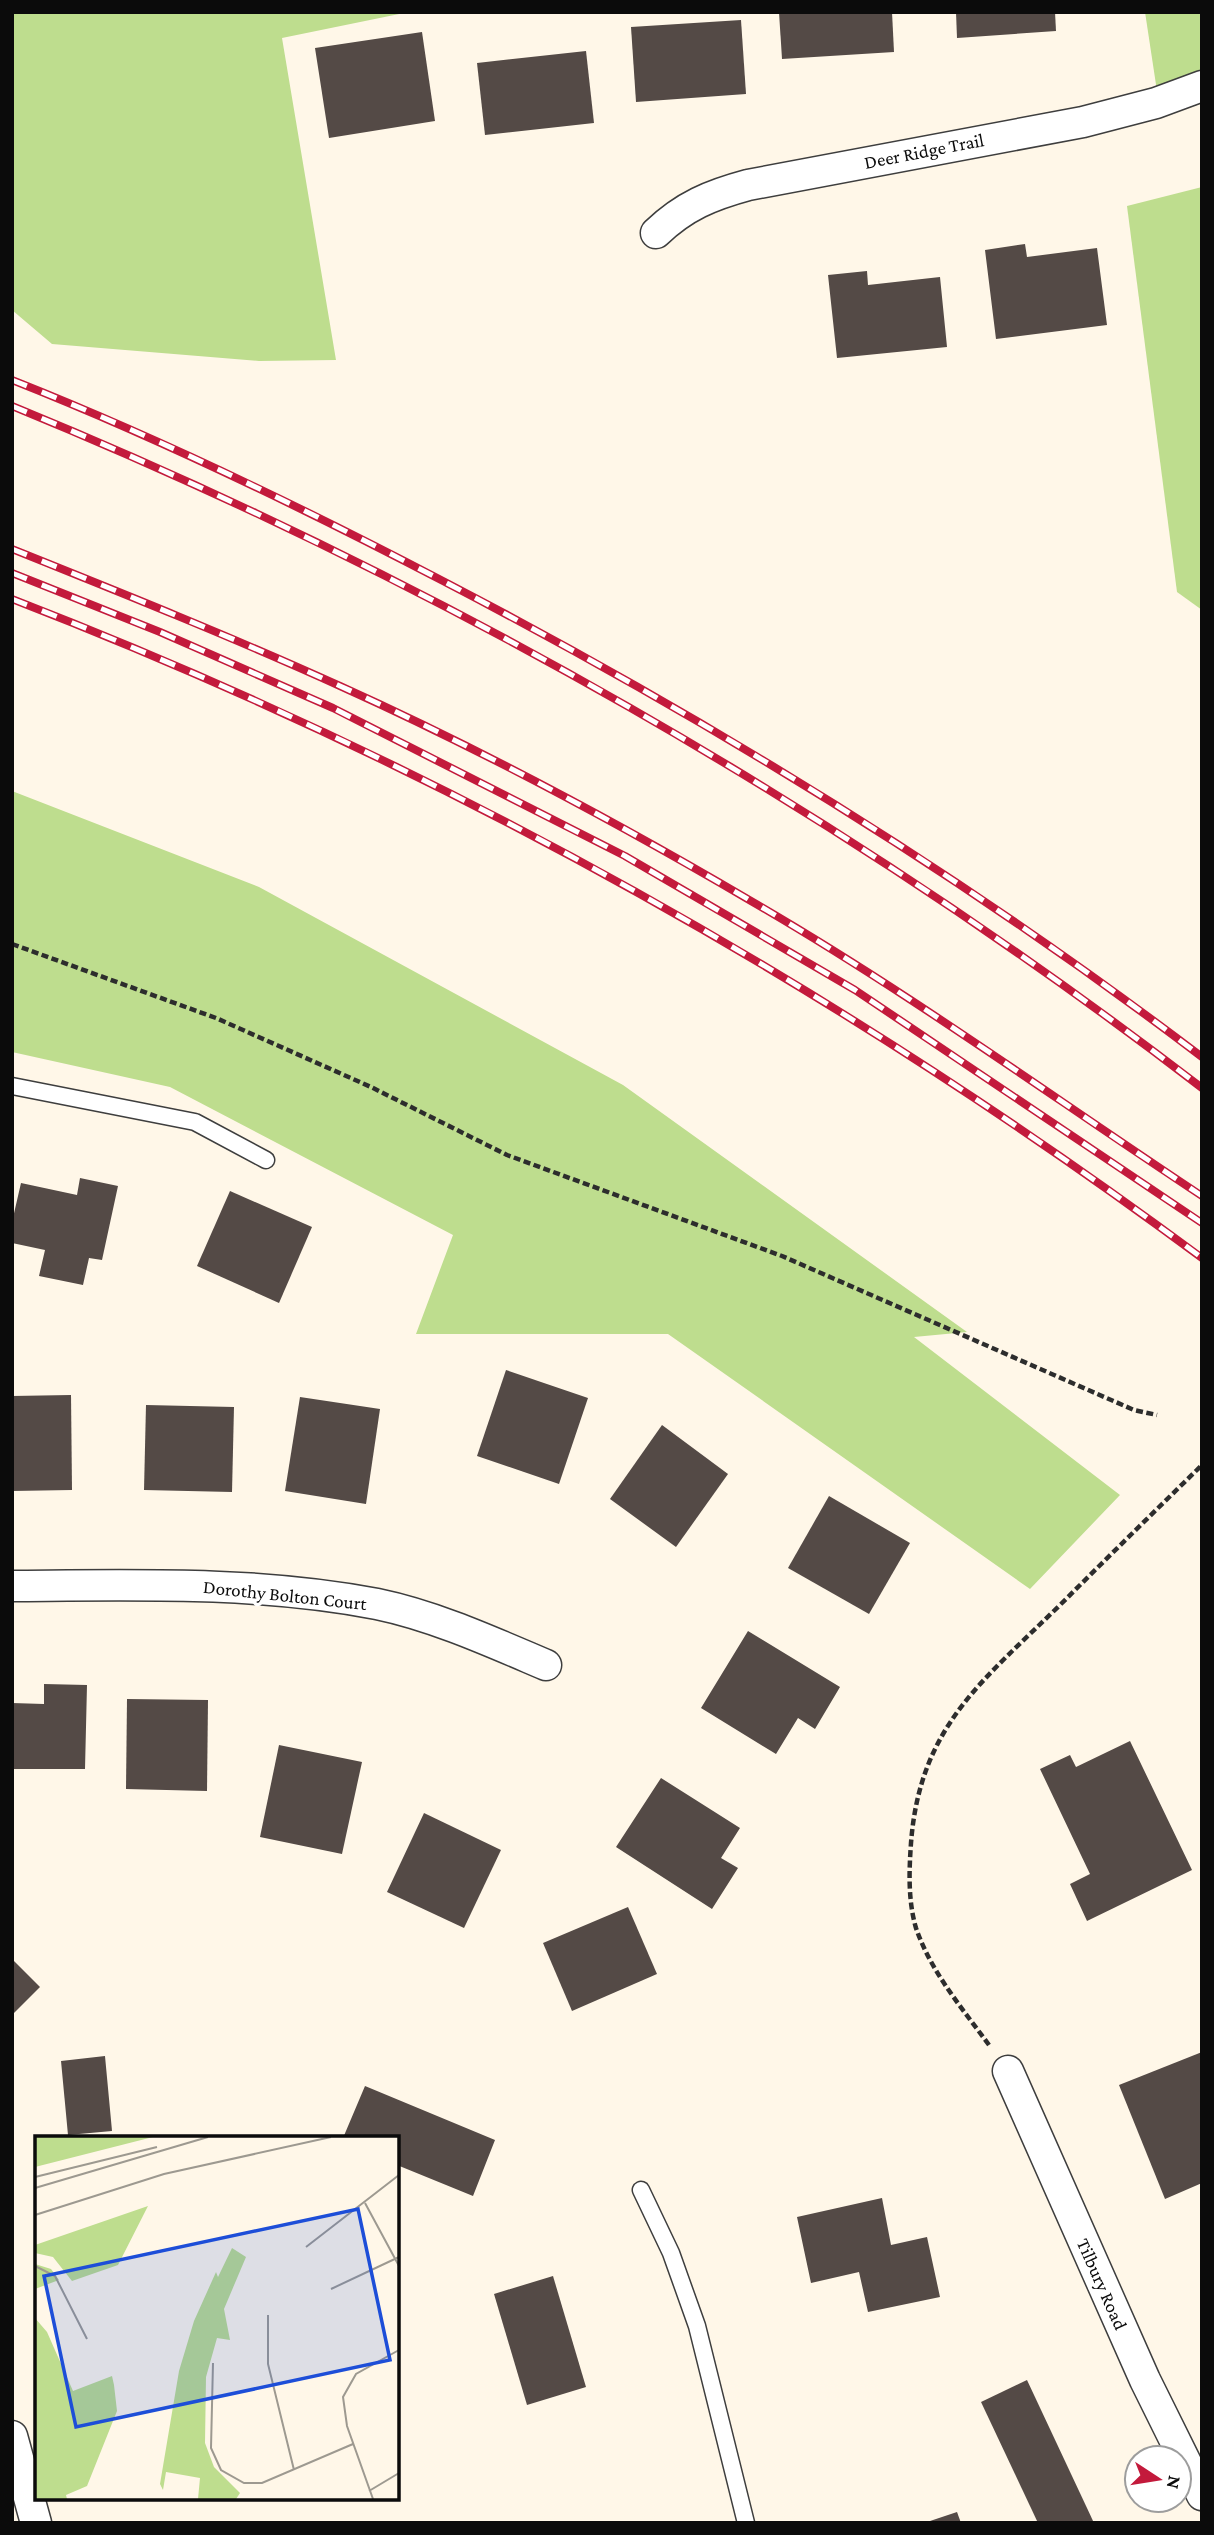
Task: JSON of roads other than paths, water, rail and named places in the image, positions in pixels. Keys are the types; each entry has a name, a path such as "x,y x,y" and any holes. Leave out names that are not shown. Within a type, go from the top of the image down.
{"street":[{"name":"Deer Ridge Trail","path":"656,233 675,215 707,196 748,185 1083,122 1156,103 1202,86"},
{"name":"Dorothy Bolton Court","path":"12,1586 171,1585 288,1591 379,1605 458,1628 547,1665"},
{"name":"Tilbury Road","path":"1007,2071 1145,2380 1202,2495"},
{"path":"12,2436 36,2523"}],"lane":[{"path":"12,1086 195,1122 266,1160"},
{"path":"641,2190 671,2253 697,2326 746,2523"}],"railway":[{"path":"12,380 176,450 284,501 443,581 640,688 833,803 927,863 1112,990 1202,1057"},
{"path":"12,406 170,474 325,546 479,625 630,708 778,796 923,888 1064,986 1202,1088"},
{"path":"12,549 340,686 445,735 599,815 751,901 866,971 1202,1196"},
{"path":"12,573 160,632 333,708 625,856 855,990 1202,1223"},
{"path":"12,599 171,663 326,733 479,808 629,888 776,973 921,1063 1063,1158 1202,1258"}]}
